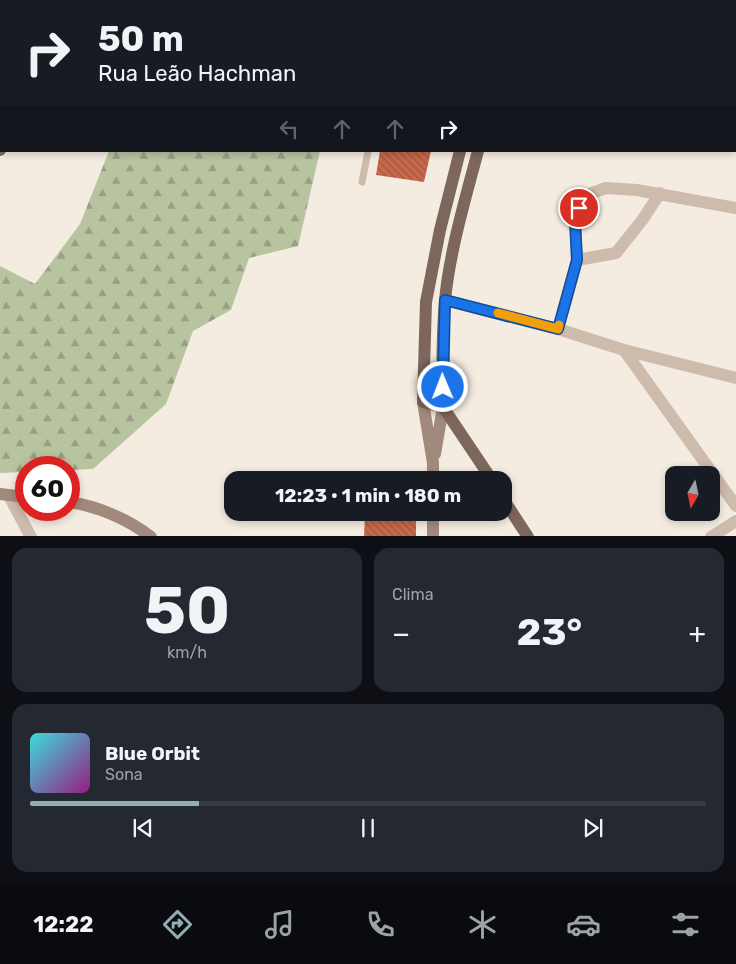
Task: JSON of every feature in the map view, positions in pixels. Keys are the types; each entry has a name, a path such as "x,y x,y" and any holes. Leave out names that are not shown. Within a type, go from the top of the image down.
{"main road":[{"path":"433,471 423,402 426,302 440,230 460,152"},
{"path":"433,463 443,407 442,367 445,300 452,257 478,152"},
{"path":"423,402 443,407 486,471"},
{"path":"80,505 110,514 143,530 151,536"},
{"path":"512,512 528,536"},
{"path":"433,521 433,536"}],"street":[{"path":"558,329 577,260 575,221 584,196 606,188 637,190 736,208"},
{"path":"577,260 616,253 643,219 660,193"},
{"path":"445,300 558,329 624,350 736,378"},
{"path":"624,350 736,506"},
{"path":"4,495 31,536"},
{"path":"711,536 736,521"}],"lane":[{"path":"362,182 368,152"}],"green space":[{"path":"109,152 320,152 298,246 249,258 231,310 193,331 166,404 93,469 80,470 80,456 15,456 15,472 0,473 0,266 35,284 80,224"}],"building":[{"path":"380,152 431,152 424,182 376,175"},
{"path":"365,521 416,521 416,536 364,536"}],"slow traffic":[{"path":"498,313 558,329 559,325"}],"route":[{"path":"443,387 445,300 558,329 577,260 575,221 579,208"}]}
